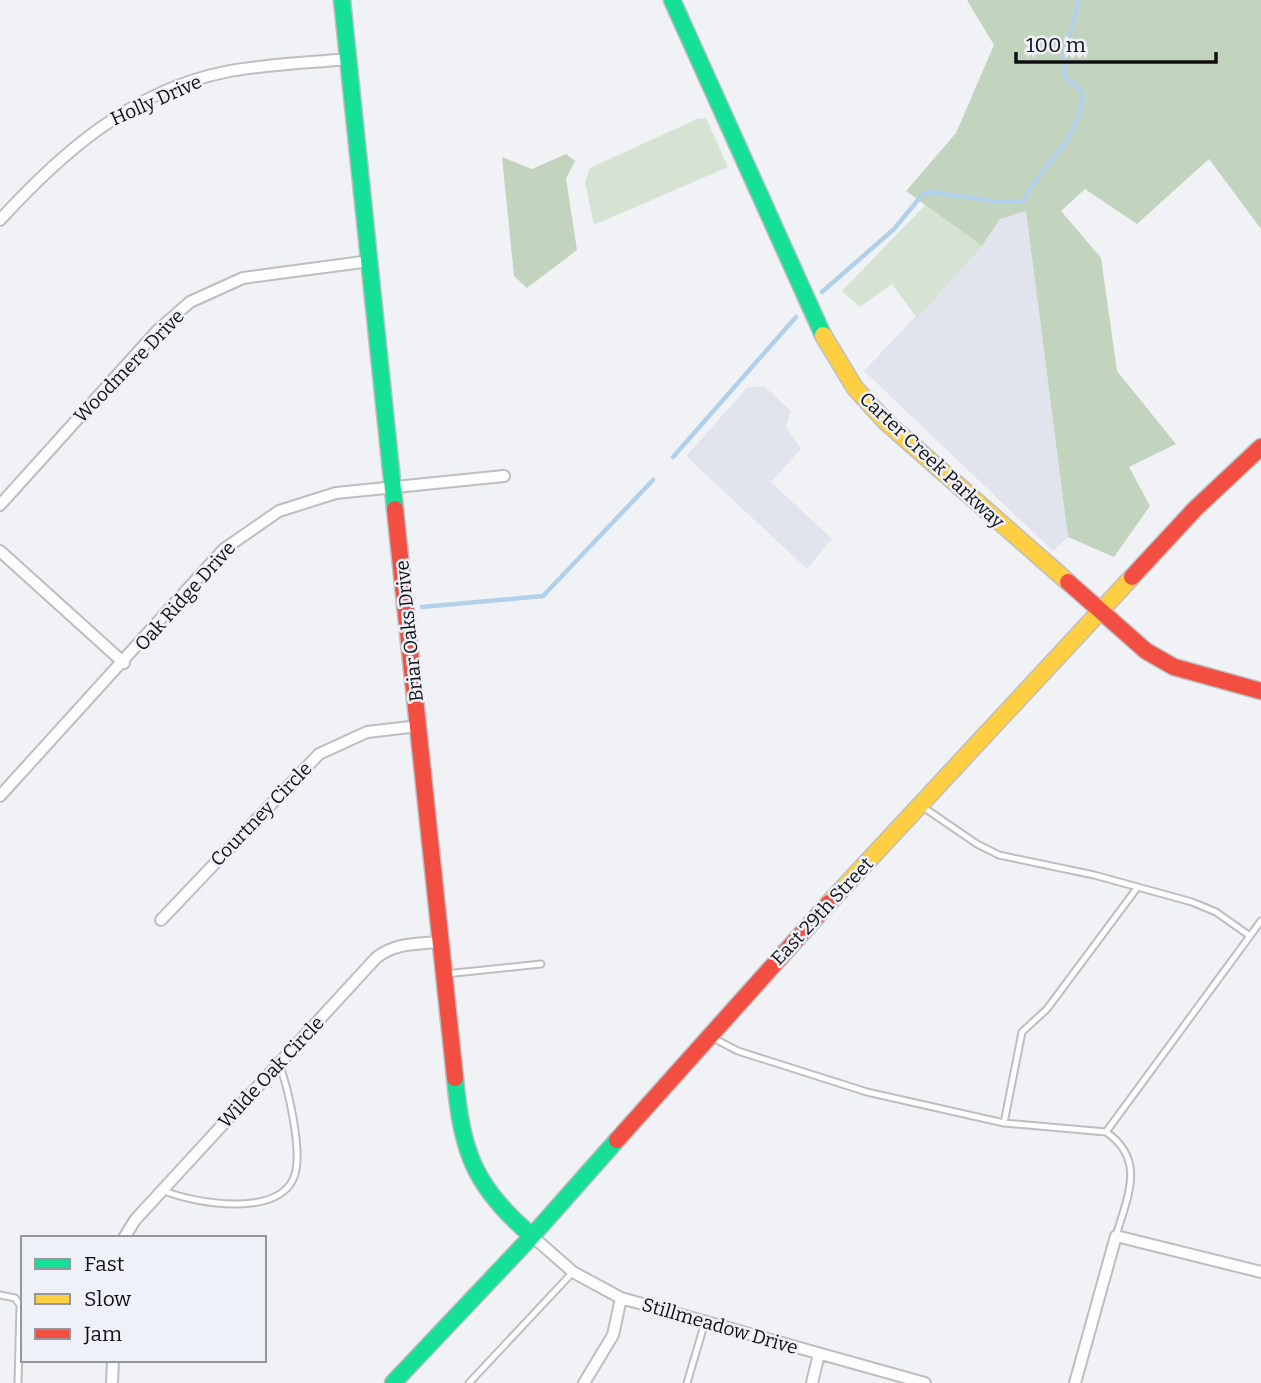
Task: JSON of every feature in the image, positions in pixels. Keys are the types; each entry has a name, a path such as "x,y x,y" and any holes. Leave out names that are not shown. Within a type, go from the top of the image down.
{"street":[{"name":"Briar Oaks Drive","path":"342,0 419,726 442,974 464,1151 472,1171 496,1207 531,1236"},
{"name":"Carter Creek Parkway","path":"672,0 827,344 855,388 886,422 1146,651 1174,667 1261,691"},
{"name":"Holly Drive","path":"0,220 64,154 101,125 150,99 222,73 348,59"},
{"name":"Woodmere Drive","path":"0,505 157,331 190,302 243,278 370,261"},
{"name":"East 29th Street","path":"393,1383 531,1236 709,1036 1195,509 1261,447"},
{"name":"Oak Ridge Drive","path":"0,796 124,663 224,549 246,531 279,511 336,493 504,476"},
{"path":"0,551 124,663"},
{"name":"Courtney Circle","path":"161,920 319,754 367,732 419,726"},
{"name":"Wilde Oak Circle","path":"125,1236 135,1220 162,1190 386,950 401,945 439,942"},
{"name":"Stillmeadow Drive","path":"531,1236 573,1272 621,1298 925,1383"},
{"path":"1075,1383 1116,1236 1261,1272"},
{"path":"584,1383 605,1352 621,1298"},
{"path":"812,1383 819,1354"},
{"path":"112,1383 113,1362"}],"lane":[{"path":"921,805 987,850 1204,906 1250,936"},
{"path":"1004,1123 1022,1032 1035,1016 1047,1009 1132,899 1137,888"},
{"path":"1106,1132 1261,922"},
{"path":"442,974 541,964"},
{"path":"709,1036 738,1051 867,1092 1004,1123 1106,1132 1119,1141 1131,1165 1132,1177 1116,1236"},
{"path":"162,1190 180,1198 235,1205 256,1203 276,1196 288,1186 296,1171 296,1151 287,1083 279,1063"},
{"path":"469,1383 573,1272"},
{"path":"0,1296 15,1298 20,1305 18,1383"},
{"path":"687,1383 705,1321"}],"shaded area":[{"path":"1026,211 1068,537 1053,551 864,371 982,246 1000,219"},
{"path":"764,386 791,411 786,427 801,449 771,482 832,539 807,569 686,456 747,388"}],"green space":[{"path":"967,0 1261,0 1261,229 1209,159 1137,224 1085,189 1061,211 1101,258 1117,371 1176,444 1129,467 1150,506 1114,557 1068,537 1026,211 1000,219 982,246 906,191 956,133 994,45"},
{"path":"706,118 728,167 594,225 585,182 590,168 697,119"},
{"path":"566,154 575,161 566,179 577,250 527,288 514,276 502,157 532,169"},
{"path":"925,205 982,246 917,318 892,284 860,307 842,291"}],"waterway":[{"path":"822,292 894,229 923,194 932,192 999,202 1023,201 1068,138 1080,110 1082,92 1064,76 1065,52 1079,0"},
{"path":"673,457 796,317"},
{"path":"422,607 543,596 653,480"}],"traffic: fast":[{"path":"342,0 395,509"},
{"path":"672,0 823,335"},
{"path":"455,1078 462,1127 474,1166 496,1201 532,1236"},
{"path":"393,1383 532,1236 617,1140"}],"traffic: slow":[{"path":"823,335 855,388 886,422 1068,582"},
{"path":"829,903 1132,577"}],"traffic: jam":[{"path":"1132,577 1195,509 1261,447"},
{"path":"395,509 455,1078"},
{"path":"1068,582 1146,651 1174,667 1261,691"},
{"path":"617,1140 829,903"}]}
